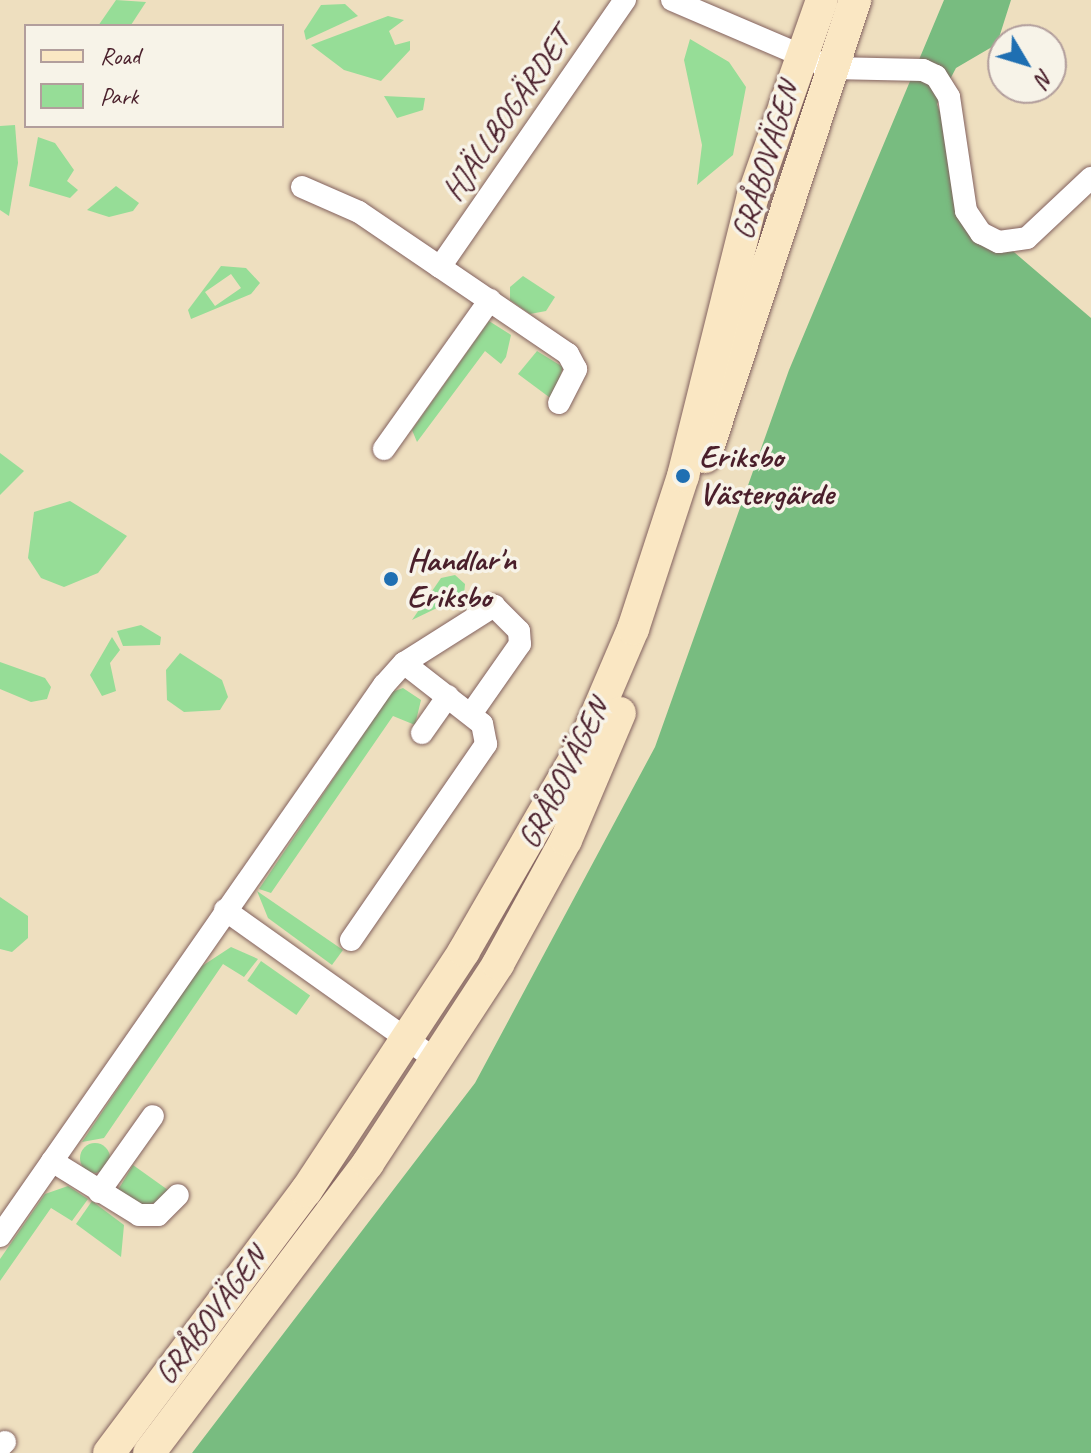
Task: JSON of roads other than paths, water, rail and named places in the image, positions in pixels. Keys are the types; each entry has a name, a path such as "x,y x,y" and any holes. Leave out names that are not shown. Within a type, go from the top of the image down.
{"main road":[{"name":"GRÅBOVÄGEN","path":"109,1453 306,1191 543,820 633,629 798,57 822,0"},
{"name":"GRÅBOVÄGEN","path":"149,1453 289,1273 436,1060 520,924 596,774 855,0"}],"street":[{"name":"HJÄLLBOGÄRDET","path":"440,267 625,0"},
{"path":"672,0 798,57 831,68 923,70 945,85 966,211 981,233 999,242 1027,238 1091,178"},
{"path":"302,187 359,212 568,354 576,369 559,403"},
{"path":"384,449 490,300"},
{"path":"0,1236 225,910 404,663 494,606 519,631 520,644 471,714"},
{"path":"351,940 486,744 482,724 404,663"},
{"path":"422,733 448,696"},
{"path":"225,910 436,1060"},
{"path":"99,1192 153,1116"},
{"path":"52,1161 139,1215 158,1215 178,1195"}],"place":[{"name":"Eriksbo Västergärde","path":"683,476"},
{"name":"Handlar'n Eriksbo","path":"391,579"}]}
